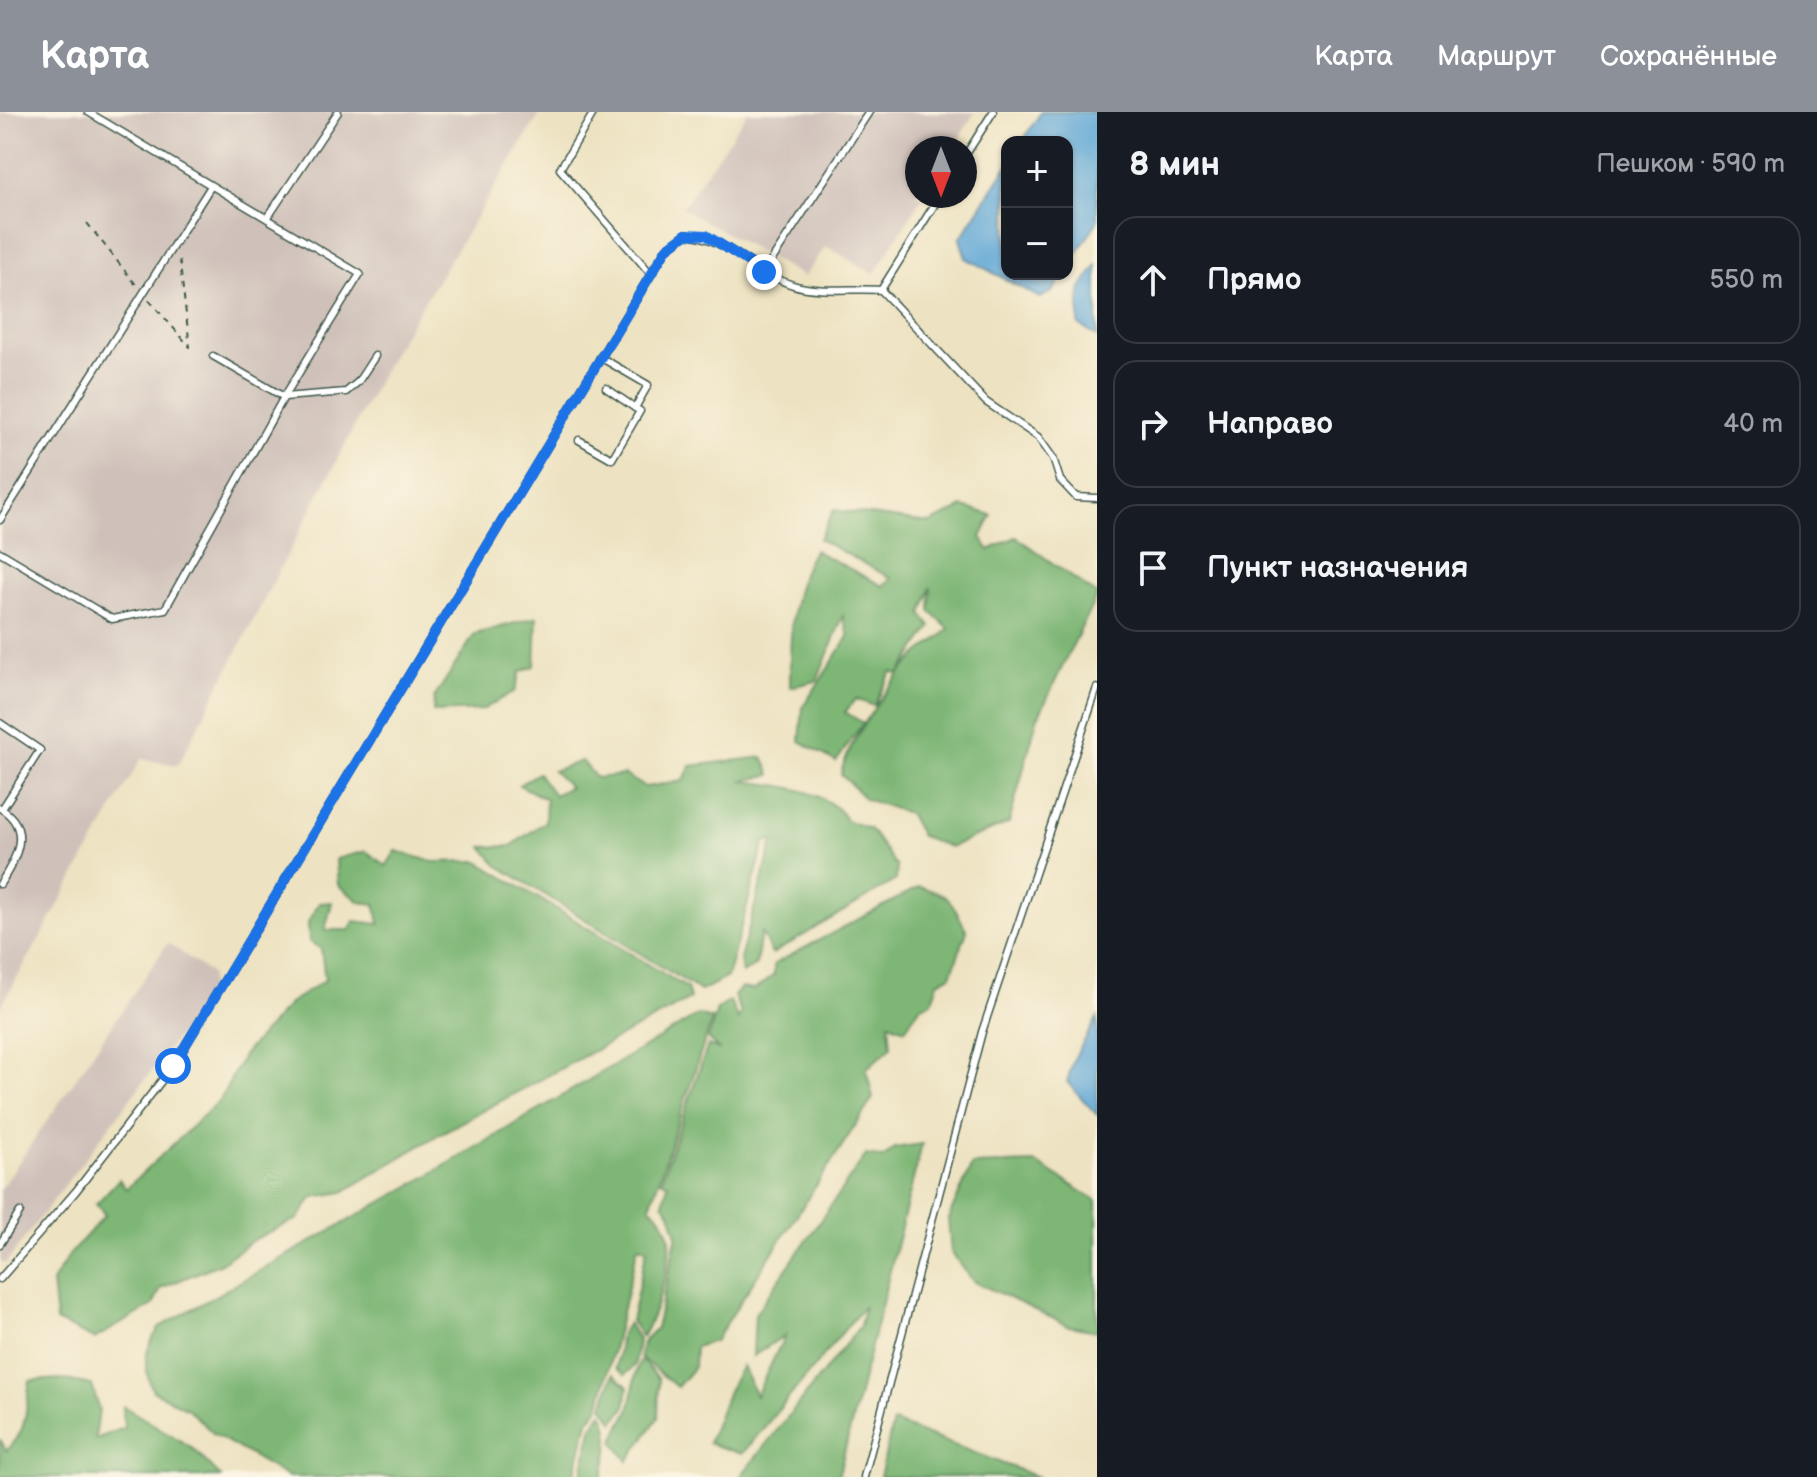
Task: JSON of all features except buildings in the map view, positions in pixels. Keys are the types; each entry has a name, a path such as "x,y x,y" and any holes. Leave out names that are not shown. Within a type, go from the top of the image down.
{"lane":[{"path":"0,552 112,619 165,609 284,397 360,274 88,112"},
{"path":"100,121 106,112"},
{"path":"268,217 338,112"},
{"path":"594,112 560,169 651,274"},
{"path":"764,272 869,112"},
{"path":"977,137 993,112"},
{"path":"0,520 211,186"},
{"path":"881,290 932,208"},
{"path":"0,1279 76,1191 173,1066 667,248 686,234 706,235 764,272 795,286 881,290 986,402 1038,437 1053,458 1060,480 1076,497 1097,498"},
{"path":"213,356 284,397 346,392 358,382 375,356"},
{"path":"600,357 648,385 635,408"},
{"path":"579,440 612,459 640,411 606,388"},
{"path":"864,1477 982,1032 1097,688"},
{"path":"0,723 40,750 1,808 19,829 20,844 0,884"},
{"path":"0,1244 20,1212"}],"shaded area":[{"path":"0,112 541,112 392,354 178,765 141,759 0,1008"},
{"path":"748,112 975,112 960,136 905,136 905,208 915,208 874,274 826,246 804,277 682,208"},
{"path":"168,943 211,974 209,995 5,1264 0,1260 0,1190"}],"green space":[{"path":"963,507 992,515 981,537 989,550 1016,537 1097,595 1037,719 1009,823 950,847 921,836 908,813 865,799 841,774 861,730 894,681 915,657 949,629 930,611 931,587 922,614 931,627 899,674 891,672 874,706 856,699 845,712 863,723 836,762 800,741 803,707 849,636 843,616 817,681 790,687 790,651 795,600 814,550 883,586 891,578 819,539 834,510 930,523"},
{"path":"537,617 535,666 520,672 515,691 482,710 433,712 434,698 475,634"},
{"path":"763,757 771,775 741,781 800,790 827,801 846,820 870,829 897,867 896,880 772,954 761,932 756,965 742,973 740,959 773,841 765,842 727,977 701,991 497,865 483,847 511,846 545,822 546,799 519,785 538,773 554,795 570,787 553,771 582,761 596,778 625,775 645,787 683,781 691,766"},
{"path":"366,851 386,866 396,851 433,862 477,861 687,988 690,999 441,1133 343,1192 313,1197 298,1219 253,1240 221,1263 161,1288 153,1305 94,1339 56,1321 52,1282 70,1254 105,1215 96,1204 119,1179 126,1189 220,1100 244,1054 291,1002 325,980 321,949 309,941 308,922 319,903 332,902 325,930 350,930 354,921 380,924 375,904 360,902 338,885 336,859"},
{"path":"919,887 946,897 967,931 951,975 938,982 932,1002 921,1006 905,1029 889,1023 891,1047 866,1069 873,1098 715,1341 695,1347 694,1367 677,1387 640,1357 642,1343 656,1329 677,1235 670,1212 663,1203 668,1184 661,1180 708,1045 720,1051 708,1039 717,1010 730,1001 738,1020 741,1013 734,996 741,988 754,990 774,975 774,964"},
{"path":"698,1015 712,1019 650,1206 669,1234 664,1280 642,1337 631,1321 647,1249 638,1246 599,1407 588,1421 574,1477 288,1477 214,1434 188,1409 153,1391 146,1358 150,1343 160,1327 431,1174"},
{"path":"922,1144 838,1477 740,1477 860,1326 864,1306 742,1454 708,1443 728,1391 742,1366 756,1396 785,1335 753,1356 755,1314 866,1155 883,1158 895,1148"},
{"path":"1036,1163 1097,1201 1097,1331 1069,1326 973,1281 951,1252 948,1219 972,1165"},
{"path":"628,1323 638,1339 635,1365 625,1375 616,1368 621,1334"},
{"path":"641,1360 659,1379 658,1418 628,1461 614,1442 630,1406"},
{"path":"613,1374 628,1387 625,1407 614,1422 603,1406"},
{"path":"61,1379 92,1385 99,1410 95,1439 124,1428 123,1406 191,1447 221,1477 0,1477 0,1439 6,1451 19,1436 25,1419 30,1381"},
{"path":"602,1413 609,1437 602,1477 581,1477 593,1425"},
{"path":"893,1422 1038,1477 880,1477"}],"water":[{"path":"1041,112 1097,112 1097,222 1073,260 1073,136 1026,136"},
{"path":"1001,175 1001,277 966,258 960,239"},
{"path":"1097,265 1097,337 1079,325 1080,290"},
{"path":"1007,280 1060,280 1053,291 1040,298"},
{"path":"1097,1018 1097,1115 1067,1082 1074,1059"}],"route":[{"path":"173,1066 526,476 667,248 686,234 706,235 764,272"}]}
